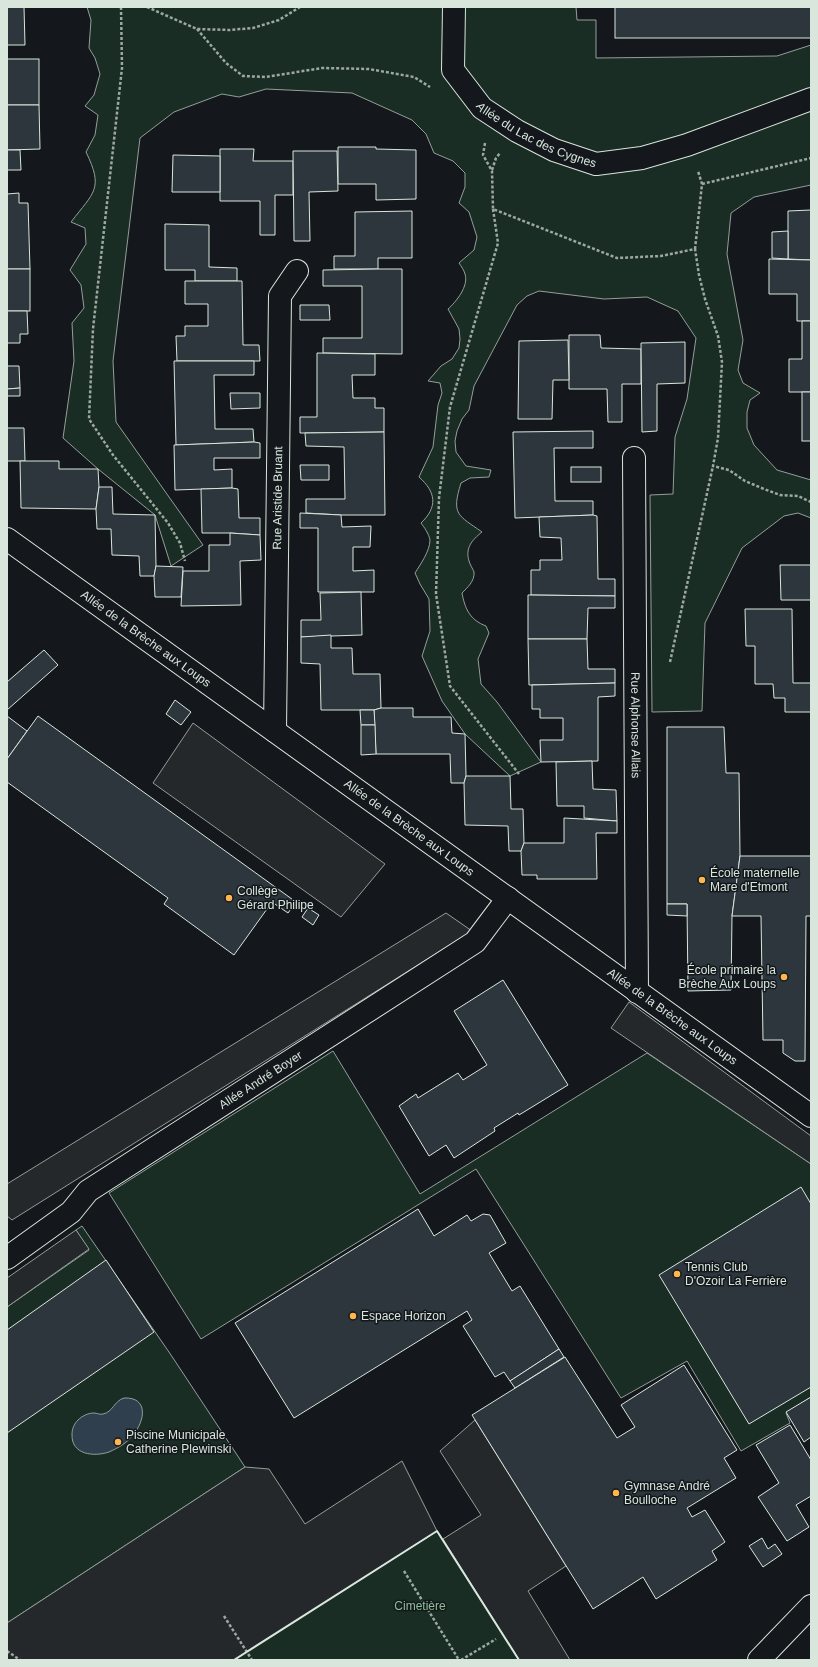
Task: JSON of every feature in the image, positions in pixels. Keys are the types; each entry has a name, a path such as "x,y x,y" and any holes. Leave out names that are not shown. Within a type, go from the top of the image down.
{"street":[{"name":"Allée du Lac des Cygnes","path":"454,7 453,70 482,108 517,131 554,150 596,164 642,158 687,145 811,99"},
{"name":"Rue Aristide Bruant","path":"275,731 280,296 297,271"},
{"name":"Rue Alphonse Allais","path":"634,458 637,992"},
{"name":"Allée de la Brèche aux Loups","path":"7,539 811,1116"},
{"name":"Allée André Boyer","path":"7,1258 71,1212 88,1191 475,942 508,898"},
{"path":"759,1660 811,1606"}],"path":[{"path":"121,7 122,68 93,330 89,419 113,456 168,523 180,544 185,561"},
{"path":"148,7 197,29 230,30 253,28 279,20 300,7"},
{"path":"197,29 226,63 242,76 266,77 322,68 369,69 414,77 434,89"},
{"path":"485,137 483,155 492,171 493,209 498,243 450,407 439,498 436,594 450,686 519,774"},
{"path":"670,662 718,438 722,362 718,336 705,299 699,275 695,249 702,184 697,163 687,145"},
{"path":"702,184 811,158"},
{"path":"493,209 617,258 661,256 695,249"},
{"path":"713,466 729,470 745,481 780,495 798,496 811,502"},
{"path":"404,1571 460,1660 496,1639"},
{"path":"224,1616 252,1660"},
{"path":"7,1651 20,1660"}],"green space":[{"path":"87,7 576,7 577,20 596,20 596,58 777,56 811,45 811,185 754,197 731,213 727,254 743,340 738,370 743,383 760,393 750,400 747,412 747,428 754,445 777,470 811,480 811,518 798,513 784,516 742,548 705,623 702,711 652,712 650,495 673,494 675,437 687,399 696,338 678,311 647,297 604,299 539,291 527,296 517,305 474,386 469,410 462,419 455,441 456,452 466,466 491,470 489,477 470,478 461,483 457,502 457,508 462,517 482,532 472,541 469,548 469,562 474,575 470,584 462,593 469,613 476,621 486,626 489,633 478,659 481,684 497,702 541,762 510,776 465,734 442,701 422,656 430,631 429,599 415,573 430,544 429,535 421,523 430,511 433,500 429,488 419,477 433,447 438,405 442,393 440,383 428,381 441,366 452,359 459,348 459,329 448,309 458,298 465,284 465,274 459,263 474,250 477,237 469,212 459,203 465,187 465,173 453,161 434,153 426,134 412,120 352,93 266,89 239,97 222,94 174,112 140,138 113,361 116,422 203,545 171,566 155,515 98,469 63,438 74,361 72,323 84,308 81,285 70,270 86,244 85,228 71,222 91,196 94,190 95,182 91,164 86,152 95,135 98,115 85,106 94,95 100,74 95,58 89,48 91,20"},
{"name":"Tennis Club D'Ozoir La Ferrière","path":"333,1051 420,1194 647,1053 811,1164 811,1397 786,1413 790,1423 741,1451 687,1361 621,1398 476,1169 201,1339 109,1193"},
{"name":"Piscine Municipale Catherine Plewinski","path":"82,1226 171,1355 245,1467 7,1623 7,1307 89,1250 76,1230"},
{"name":"Cimetière","path":"437,1531 519,1660 234,1660"}],"shaded area":[{"path":"193,723 385,864 341,917 153,783"},
{"path":"446,913 472,931 12,1220 7,1216 7,1184"},
{"path":"629,1002 811,1136 811,1164 611,1028"},
{"path":"76,1230 89,1249 7,1307 7,1278"},
{"path":"475,1420 566,1566 528,1591 570,1660 519,1660 443,1539 481,1515 440,1451"},
{"path":"402,1461 437,1531 234,1660 7,1660 7,1623 245,1467 269,1469 305,1524"}],"water":[{"path":"124,1398 138,1401 142,1411 140,1423 131,1438 119,1447 103,1454 84,1453 79,1450 73,1441 72,1430 81,1417 87,1414 106,1413 118,1401"}],"building":[{"path":"7,7 24,7 25,45 7,45"},
{"path":"615,7 811,7 811,38 615,38"},
{"path":"7,59 39,59 39,105 7,105"},
{"path":"7,105 39,105 40,149 7,150"},
{"path":"338,147 376,147 376,149 416,150 416,199 376,200 376,184 338,184"},
{"path":"220,149 254,149 253,161 293,161 293,195 275,195 275,235 260,235 260,201 220,201"},
{"path":"7,150 20,150 21,170 7,170"},
{"path":"293,151 337,151 338,191 309,192 310,241 294,241"},
{"path":"173,155 220,156 220,192 172,192"},
{"path":"19,193 19,203 28,203 30,269 7,269 7,194"},
{"path":"811,210 811,260 788,259 788,211"},
{"path":"412,211 412,258 378,258 378,269 334,269 334,256 355,256 355,212"},
{"path":"165,224 209,225 209,267 237,268 237,281 195,281 195,270 165,270"},
{"path":"788,231 788,259 772,258 772,232"},
{"path":"769,259 811,260 811,321 797,321 797,294 769,294"},
{"path":"7,269 30,269 30,311 7,311"},
{"path":"402,269 402,354 323,353 323,338 362,338 362,286 323,286 323,270"},
{"path":"185,281 242,281 243,345 259,345 260,361 177,361 176,336 185,336 185,326 208,326 208,304 185,304"},
{"path":"300,305 329,305 330,320 300,320"},
{"path":"7,311 27,311 28,334 20,334 20,343 7,343"},
{"path":"802,321 811,321 811,392 789,392 789,359 802,359"},
{"path":"569,335 600,335 601,348 641,349 641,384 622,384 622,422 608,422 607,389 569,389"},
{"path":"568,340 569,380 553,380 552,419 518,419 519,341"},
{"path":"685,342 685,383 657,384 657,431 642,432 641,343"},
{"path":"317,353 375,354 375,375 352,375 353,398 375,398 375,408 384,408 384,432 300,433 300,417 317,417"},
{"path":"174,361 254,361 254,375 214,375 215,429 253,429 254,442 176,445"},
{"path":"7,366 19,366 20,388 7,389"},
{"path":"20,388 20,396 7,396 7,389"},
{"path":"802,392 811,392 811,441 802,441"},
{"path":"230,393 260,393 260,408 231,409"},
{"path":"7,428 24,428 25,461 7,461"},
{"path":"593,431 593,448 554,448 555,501 593,501 593,515 515,518 513,432"},
{"path":"384,432 385,515 306,513 306,499 345,499 344,447 306,446 305,433"},
{"path":"260,443 260,458 214,458 214,470 232,469 232,488 175,490 174,445"},
{"path":"20,461 59,461 59,469 98,469 99,487 96,509 21,508"},
{"path":"300,465 329,465 329,480 301,480"},
{"path":"571,467 601,467 601,482 571,482"},
{"path":"99,487 112,487 113,514 155,515 156,566 154,576 140,576 139,556 112,555 111,529 97,529 96,509"},
{"path":"201,489 238,489 239,518 260,518 260,535 202,533"},
{"path":"300,513 341,515 342,527 371,526 370,547 353,547 353,571 374,570 374,592 318,592 318,528 300,528"},
{"path":"597,516 598,579 615,579 615,596 531,595 531,570 540,570 540,560 562,560 561,538 540,537 539,517"},
{"path":"230,533 260,535 261,560 240,561 241,605 181,606 183,571 209,571 209,545 230,545"},
{"path":"780,565 811,565 811,600 781,600"},
{"path":"156,566 183,567 181,597 155,597 154,576"},
{"path":"361,592 362,635 301,637 301,620 321,620 320,593"},
{"path":"528,595 615,596 615,608 588,608 587,639 528,639"},
{"path":"745,609 792,609 793,683 811,683 811,712 785,712 785,698 774,698 773,684 755,684 755,646 746,646"},
{"path":"331,635 331,648 352,648 353,674 380,674 381,708 374,710 321,710 320,664 301,663 301,637"},
{"path":"528,639 587,639 588,669 615,669 615,683 529,685"},
{"path":"44,650 58,665 7,710 7,682"},
{"path":"615,683 615,696 598,697 598,761 541,762 540,740 563,740 563,718 540,718 540,709 532,709 532,685"},
{"path":"175,700 191,712 181,725 166,714"},
{"path":"381,708 413,708 413,717 451,717 452,733 465,734 466,776 464,783 451,783 450,754 376,754 374,710"},
{"path":"360,710 374,710 375,725 361,725"},
{"path":"7,716 27,731 7,759"},
{"path":"38,716 296,902 288,913 272,902 234,955 164,904 168,898 7,782 7,759"},
{"path":"361,725 375,725 376,754 361,755"},
{"name":"École maternelle Mare d'Etmont","path":"667,727 724,727 726,773 739,773 740,856 732,916 731,990 688,991 687,904 667,904"},
{"path":"592,761 593,789 616,790 617,821 584,818 584,806 557,806 556,762"},
{"path":"466,776 510,776 511,809 523,809 524,843 521,851 509,851 508,826 465,825 464,783"},
{"path":"564,818 617,821 617,833 596,833 597,879 537,879 537,875 522,875 521,851 524,843 564,843"},
{"name":"École primaire la Brèche Aux Loups","path":"740,856 811,856 811,916 806,916 805,1061 795,1061 783,1053 783,1040 763,1040 761,916 732,916"},
{"path":"667,904 687,904 687,916 667,915"},
{"path":"308,908 319,915 313,925 302,917"},
{"path":"503,980 568,1085 519,1115 518,1113 494,1128 495,1131 454,1158 446,1145 429,1156 399,1106 416,1094 418,1098 458,1073 463,1080 487,1065 454,1011"},
{"path":"801,1187 811,1204 811,1387 749,1424 659,1275"},
{"name":"Espace Horizon","path":"418,1209 434,1236 467,1215 471,1221 483,1214 490,1215 506,1243 489,1253 512,1291 520,1286 559,1349 510,1381 504,1372 495,1377 463,1326 472,1320 467,1311 294,1418 235,1323"},
{"path":"106,1260 154,1332 7,1433 7,1330"},
{"path":"559,1349 564,1357 515,1388 510,1381"},
{"name":"Gymnase André Boulloche","path":"565,1357 617,1438 635,1427 621,1405 684,1365 737,1450 724,1458 736,1478 687,1508 692,1517 705,1510 725,1542 712,1551 717,1560 656,1599 643,1577 593,1609 472,1415"},
{"path":"811,1397 811,1437 804,1442 786,1412"},
{"path":"790,1425 811,1460 811,1496 796,1505 809,1527 787,1541 758,1497 779,1483 756,1445"},
{"path":"762,1538 768,1549 775,1544 782,1554 763,1567 749,1546"}],"wall":[{"path":"234,1660 437,1531 519,1660"}],"place":[{"name":"École maternelle Mare d'Etmont","path":"702,880"},
{"name":"Collège Gérard Philipe","path":"229,898"},
{"name":"École primaire la Brèche Aux Loups","path":"784,977"},
{"name":"Tennis Club D'Ozoir La Ferrière","path":"677,1274"},
{"name":"Espace Horizon","path":"353,1316"},
{"name":"Piscine Municipale Catherine Plewinski","path":"118,1442"},
{"name":"Gymnase André Boulloche","path":"616,1493"}]}
